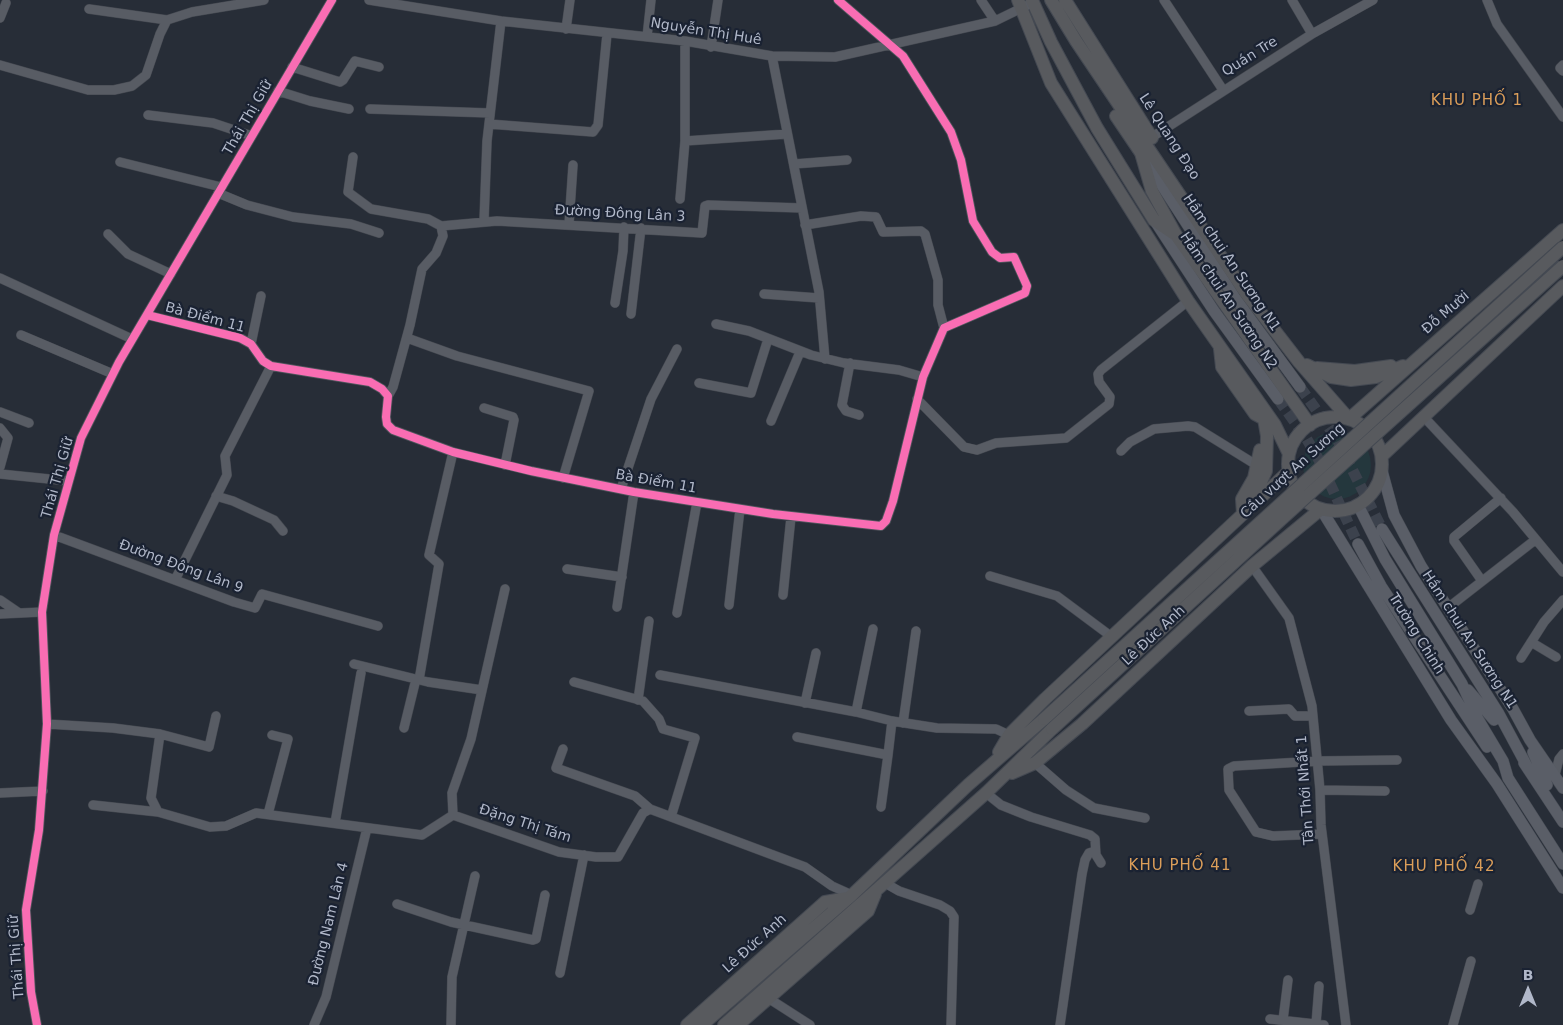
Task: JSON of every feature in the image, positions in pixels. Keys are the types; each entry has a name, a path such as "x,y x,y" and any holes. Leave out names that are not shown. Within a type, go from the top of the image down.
{"highway":[{"name":"Lê Quang Đạo","path":"1051,0 1076,41 1109,105 1145,144 1231,260 1245,292 1299,362 1349,419"},
{"name":"Lê Quang Đạo","path":"1065,0 1145,144 1152,191 1176,235 1310,425"},
{"name":"Lê Quang Đạo","path":"1027,2 1097,128 1154,220 1176,235"},
{"path":"1027,2 1050,83 1188,301 1220,349 1259,401 1265,419 1266,471 1256,494 1243,514"},
{"path":"1070,78 1073,119"},
{"name":"Đỗ Mười","path":"1349,419 1563,230"},
{"name":"Cầu vượt An Sương","path":"1044,719 1563,247"},
{"name":"Cầu vượt An Sương","path":"1052,729 1563,266"},
{"path":"1382,456 1563,286"},
{"path":"1220,349 1222,367 1265,419 1289,454"},
{"path":"1299,362 1313,368 1355,371 1387,366 1401,366 1417,359 1417,370 1421,380 1429,389 1450,391"},
{"path":"1325,418 1349,419 1361,424 1371,433 1382,456 1382,471 1374,491 1358,506 1334,511 1321,509 1309,503 1299,494 1292,483 1288,471 1289,454 1294,441 1310,425 1325,418"},
{"path":"1243,514 1242,500 1258,466 1260,439 1265,419"},
{"name":"Lê Đức Anh","path":"993,762 1009,735 1045,699 1288,471"},
{"name":"Lê Đức Anh","path":"1003,778 1035,763 1082,724 1252,566 1321,509"},
{"path":"1243,514 1257,520 1266,529 1272,538 1274,547"},
{"name":"Lê Đức Anh","path":"702,1025 850,896 993,762 1044,719"},
{"name":"Lê Đức Anh","path":"724,1025 1003,778 1052,729"},
{"name":"Lê Đức Anh","path":"738,1025 868,911 876,892"},
{"name":"Lê Đức Anh","path":"687,1025 825,902 850,896"}],"main road":[{"name":"Hầm chui An Sương N1","path":"1145,144 1229,290 1300,386"},
{"name":"Hầm chui An Sương N2","path":"1154,220 1214,311 1278,399"},
{"name":"Trường Chinh","path":"1382,471 1394,515 1421,566 1513,709 1530,740 1563,788"},
{"name":"Trường Chinh","path":"1358,506 1385,560 1462,684 1478,719 1503,761 1508,778 1563,864"},
{"name":"Trường Chinh","path":"1321,509 1451,720 1489,773 1563,888"},
{"name":"Hầm chui An Sương N1","path":"1382,529 1499,714 1528,768"},
{"path":"1358,544 1381,586 1508,778"},
{"name":"Trường Chinh","path":"1462,684 1490,714 1562,821"},
{"name":"Trường Chinh","path":"1530,740 1540,772 1562,821"},
{"name":"Trường Chinh","path":"1489,773 1522,800"}],"street":[{"path":"89,9 167,20 212,4 264,0"},
{"name":"Thái Thị Giữ","path":"37,1025 31,992 26,910 43,791 47,724 42,612 54,535 69,481 82,438 132,339 148,315 332,0"},
{"name":"Nguyễn Thị Huê","path":"369,0 501,21 685,41 772,56 841,57 890,43 994,21 1027,2"},
{"path":"566,29 570,0"},
{"path":"647,37 651,0"},
{"path":"712,47 718,0"},
{"path":"805,225 861,216 876,217 883,232 922,231 925,234 938,280 938,305 944,328 1025,293 1027,286 1014,257 1000,258 992,252 973,221 961,160 951,132 903,56 838,0"},
{"path":"982,0 994,21"},
{"path":"1164,0 1223,90"},
{"path":"1292,0 1312,34"},
{"name":"Quán Tre","path":"1145,144 1223,90 1312,34 1373,0"},
{"path":"1487,0 1497,24 1563,117"},
{"path":"0,18 6,3"},
{"path":"0,65 88,90 114,90 132,86 146,75 160,34 167,20"},
{"path":"484,221 488,124 501,21"},
{"path":"488,124 593,132 598,125 607,34"},
{"path":"680,199 685,141 685,41"},
{"path":"772,56 819,298 825,359"},
{"path":"292,67 340,82 355,61 379,66"},
{"path":"1563,65 1560,68 1563,71"},
{"path":"278,91 310,101 349,109"},
{"path":"370,109 490,114"},
{"path":"148,115 213,123 252,136"},
{"path":"685,141 788,134"},
{"path":"353,157 348,192 371,209 428,219 441,226"},
{"path":"794,164 847,160"},
{"path":"120,162 220,190 247,206 294,217 351,224 379,233"},
{"path":"569,224 573,165"},
{"name":"Đường Đông Lân 3","path":"441,226 484,221 624,227 702,233 704,206 802,208"},
{"name":"Bà Điểm 11","path":"441,226 443,236 436,253 422,269 407,338 393,387 388,396 386,418 388,424 393,430 454,452 563,478 634,492 791,517 881,526 886,521 893,501 923,377 944,328"},
{"path":"615,303 623,251 624,227"},
{"path":"631,314 641,228"},
{"path":"108,234 128,254 171,274"},
{"path":"0,278 132,339"},
{"path":"764,294 819,298"},
{"path":"251,344 261,296"},
{"path":"917,399 964,447 977,450 996,443 1066,438 1109,404 1110,397 1099,382 1098,374 1101,370 1188,301"},
{"name":"Bà Điểm 11","path":"148,315 240,338 251,344 263,360 271,366"},
{"path":"716,324 768,339 800,352 825,359 899,370 923,377"},
{"path":"21,335 113,374"},
{"path":"407,338 457,356 589,391 563,478"},
{"path":"699,383 751,392 768,339"},
{"path":"621,489 651,398 677,349"},
{"path":"771,420 800,352"},
{"path":"850,364 842,405 846,411 858,414"},
{"path":"175,580 227,474 225,456 271,366 370,382 382,389 388,396"},
{"path":"484,408 513,417 505,465"},
{"path":"0,412 28,424"},
{"path":"1423,416 1501,498 1563,572"},
{"path":"1122,451 1130,442 1154,429 1188,426 1195,427 1258,466"},
{"path":"0,428 8,438 0,467"},
{"path":"404,728 418,680 439,564 429,555 454,452"},
{"path":"0,474 69,481"},
{"path":"617,607 634,492"},
{"path":"216,496 234,501 274,520 283,531"},
{"path":"1482,581 1454,541 1454,537 1501,498"},
{"path":"677,613 697,502"},
{"path":"729,605 740,509"},
{"path":"783,595 791,517"},
{"name":"Đường Đông Lân 9","path":"54,535 255,608 262,594 378,626"},
{"path":"1449,607 1535,540"},
{"name":"Tân Thới Nhất 1","path":"1252,566 1289,618 1296,638 1313,716 1318,761 1322,834 1346,1025"},
{"path":"567,569 622,577"},
{"path":"990,576 1057,596 1112,637"},
{"path":"93,805 158,812 210,827 226,826 256,814 268,814 422,835 454,815 452,793 471,739 505,588"},
{"path":"0,600 19,613"},
{"path":"1521,658 1544,622 1563,600"},
{"path":"0,614 42,612"},
{"path":"638,700 649,621"},
{"path":"856,712 873,629"},
{"path":"903,723 916,631"},
{"path":"1531,642 1556,657"},
{"path":"805,703 816,653"},
{"path":"354,664 418,680 482,690"},
{"path":"334,823 361,673"},
{"path":"660,675 856,712 892,722 936,728 996,729 1009,735"},
{"path":"574,682 643,701 659,719 663,729 695,738 671,817"},
{"path":"1249,711 1289,708 1295,716 1313,716"},
{"path":"47,724 113,728 160,734 209,746 216,716"},
{"path":"881,806 892,722"},
{"path":"158,812 151,798 160,734"},
{"path":"268,814 288,739 272,734"},
{"path":"798,737 888,755"},
{"path":"563,749 556,768 635,796 650,809 805,867 850,896"},
{"path":"1554,775 1559,759 1563,754"},
{"path":"1322,834 1273,836 1256,832 1229,790 1228,769 1234,766 1318,761 1398,760"},
{"path":"1035,763 1066,790 1094,808 1145,818"},
{"path":"1320,790 1385,791"},
{"path":"0,794 43,791"},
{"path":"986,793 1001,805 1031,817 1090,835 1095,839 1095,851 1101,863"},
{"name":"Đặng Thị Tám","path":"454,815 559,852 618,857 643,814 650,809"},
{"name":"Đường Nam Lân 4","path":"314,1025 326,997 367,828"},
{"path":"1060,1025 1082,874 1085,860 1089,853 1095,851"},
{"path":"560,973 584,855"},
{"path":"451,1025 452,977 475,876"},
{"path":"886,883 899,891 940,905 950,911 954,918 951,1025"},
{"path":"1470,910 1478,884"},
{"path":"397,904 465,926 535,940 545,895"},
{"path":"1453,1025 1471,961"},
{"path":"1283,1020 1288,980"},
{"path":"1270,1019 1320,1025 1319,986"},
{"path":"768,998 810,1025"}],"shaded area":[{"path":"1337,431 1350,433 1361,441 1369,452 1371,465 1369,478 1361,489 1350,497 1337,499 1324,497 1313,489 1305,478 1303,465 1305,452 1313,441 1324,433"}],"tunnel":[{"path":"1300,387 1337,439 1382,529"},
{"path":"1278,399 1305,436 1319,460 1358,544"}],"cycle path":[{"path":"37,1025 31,992 26,910 39,830 47,724 42,612 54,535 81,438 119,362 332,0"},
{"path":"147,315 240,338 251,344 263,361 271,366 370,382 382,389 388,396 387,424 393,430 453,452 531,471 634,492 773,514 881,526 886,521 893,501 923,377 944,328 1025,293 1027,286 1014,257 1000,258 992,252 973,221 961,160 951,132 903,56 838,0"}],"district":[{"name":"KHU PHỐ 1","path":"1477,101"},
{"name":"KHU PHỐ 41","path":"1180,866"},
{"name":"KHU PHỐ 42","path":"1444,867"}]}
